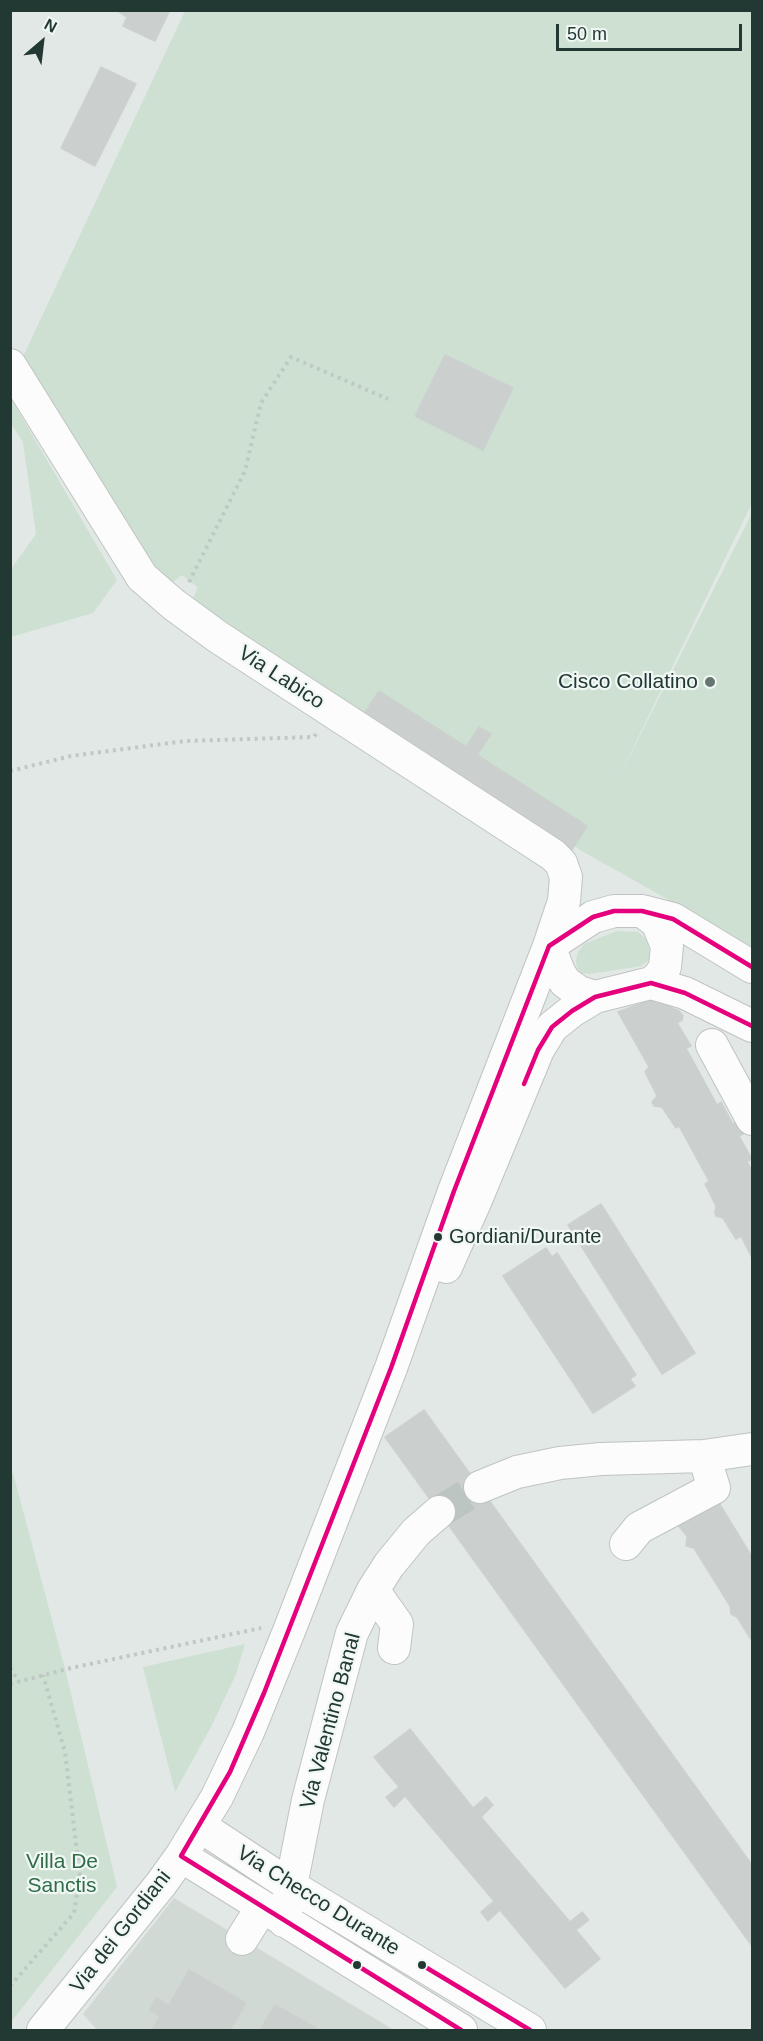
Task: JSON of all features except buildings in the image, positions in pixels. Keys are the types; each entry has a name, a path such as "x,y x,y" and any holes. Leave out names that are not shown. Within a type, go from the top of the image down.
{"street":[{"name":"Via Labico","path":"10,365 142,577 173,604 218,637 558,860 565,873 566,893 549,946"},
{"path":"642,911 657,922 667,946 665,968 659,977 651,983 595,997 579,992 565,982 549,946 593,917 614,911 642,911 673,919 753,967"},
{"name":"Via dei Gordiani","path":"43,2031 161,1884 200,1826 230,1772 264,1693 391,1368 454,1191 549,946"},
{"path":"651,983 685,993 753,1026"},
{"name":"Via dei Gordiani","path":"391,1368 429,1301 459,1240 538,1050 552,1027 595,997"},
{"path":"712,1046 753,1119"},
{"path":"497,1484 517,1472 560,1463 631,1457 704,1456 753,1449"},
{"path":"626,1544 639,1528 725,1487 704,1456"},
{"name":"Via Valentino Banal","path":"273,1914 291,1886 308,1800 340,1673 355,1627 373,1590 404,1558 416,1532 439,1512"},
{"path":"373,1590 398,1624 394,1648"},
{"name":"Via Checco Durante","path":"200,1826 291,1886 530,2031"},
{"name":"Via Checco Durante","path":"181,1856 461,2031"},
{"path":"242,1939 273,1914"}],"path":[{"path":"173,604 190,581 245,471 261,403 291,357 388,399"},
{"path":"10,771 71,756 185,741 314,737 332,711"},
{"path":"10,1684 100,1661 267,1627"},
{"path":"10,1668 19,1682"},
{"path":"10,1986 74,1913 80,1877 65,1752 43,1675"}],"shaded area":[{"path":"174,1898 394,2030 97,2030 83,2014"}],"green space":[{"path":"185,11 752,11 752,503 615,785 752,513 752,947 582,851 352,710 191,603 198,587 182,575 169,585 143,564 21,361"},
{"path":"10,397 117,580 93,613 11,637 11,569 36,534 23,442 11,424"},
{"path":"617,931 638,932 648,941 650,956 648,961 641,966 590,974 581,973 577,968 576,960 584,944"},
{"name":"Villa De Sanctis","path":"13,1473 65,1669 117,1887 11,2022 10,1474"},
{"path":"245,1644 236,1674 212,1725 175,1792 143,1667"}],"tunnel":[{"path":"439,1512 480,1487"}],"transit line":[{"path":"461,2030 181,1856 230,1772 264,1693 391,1368 454,1191 549,946 593,917 614,911 642,911 673,919 752,967"},
{"path":"524,1084 538,1050 552,1027 595,997 651,983 685,993 752,1026"},
{"path":"422,1965 530,2030"}],"place":[{"name":"Cisco Collatino","path":"710,682"},
{"name":"Gordiani/Durante","path":"438,1237"}]}
